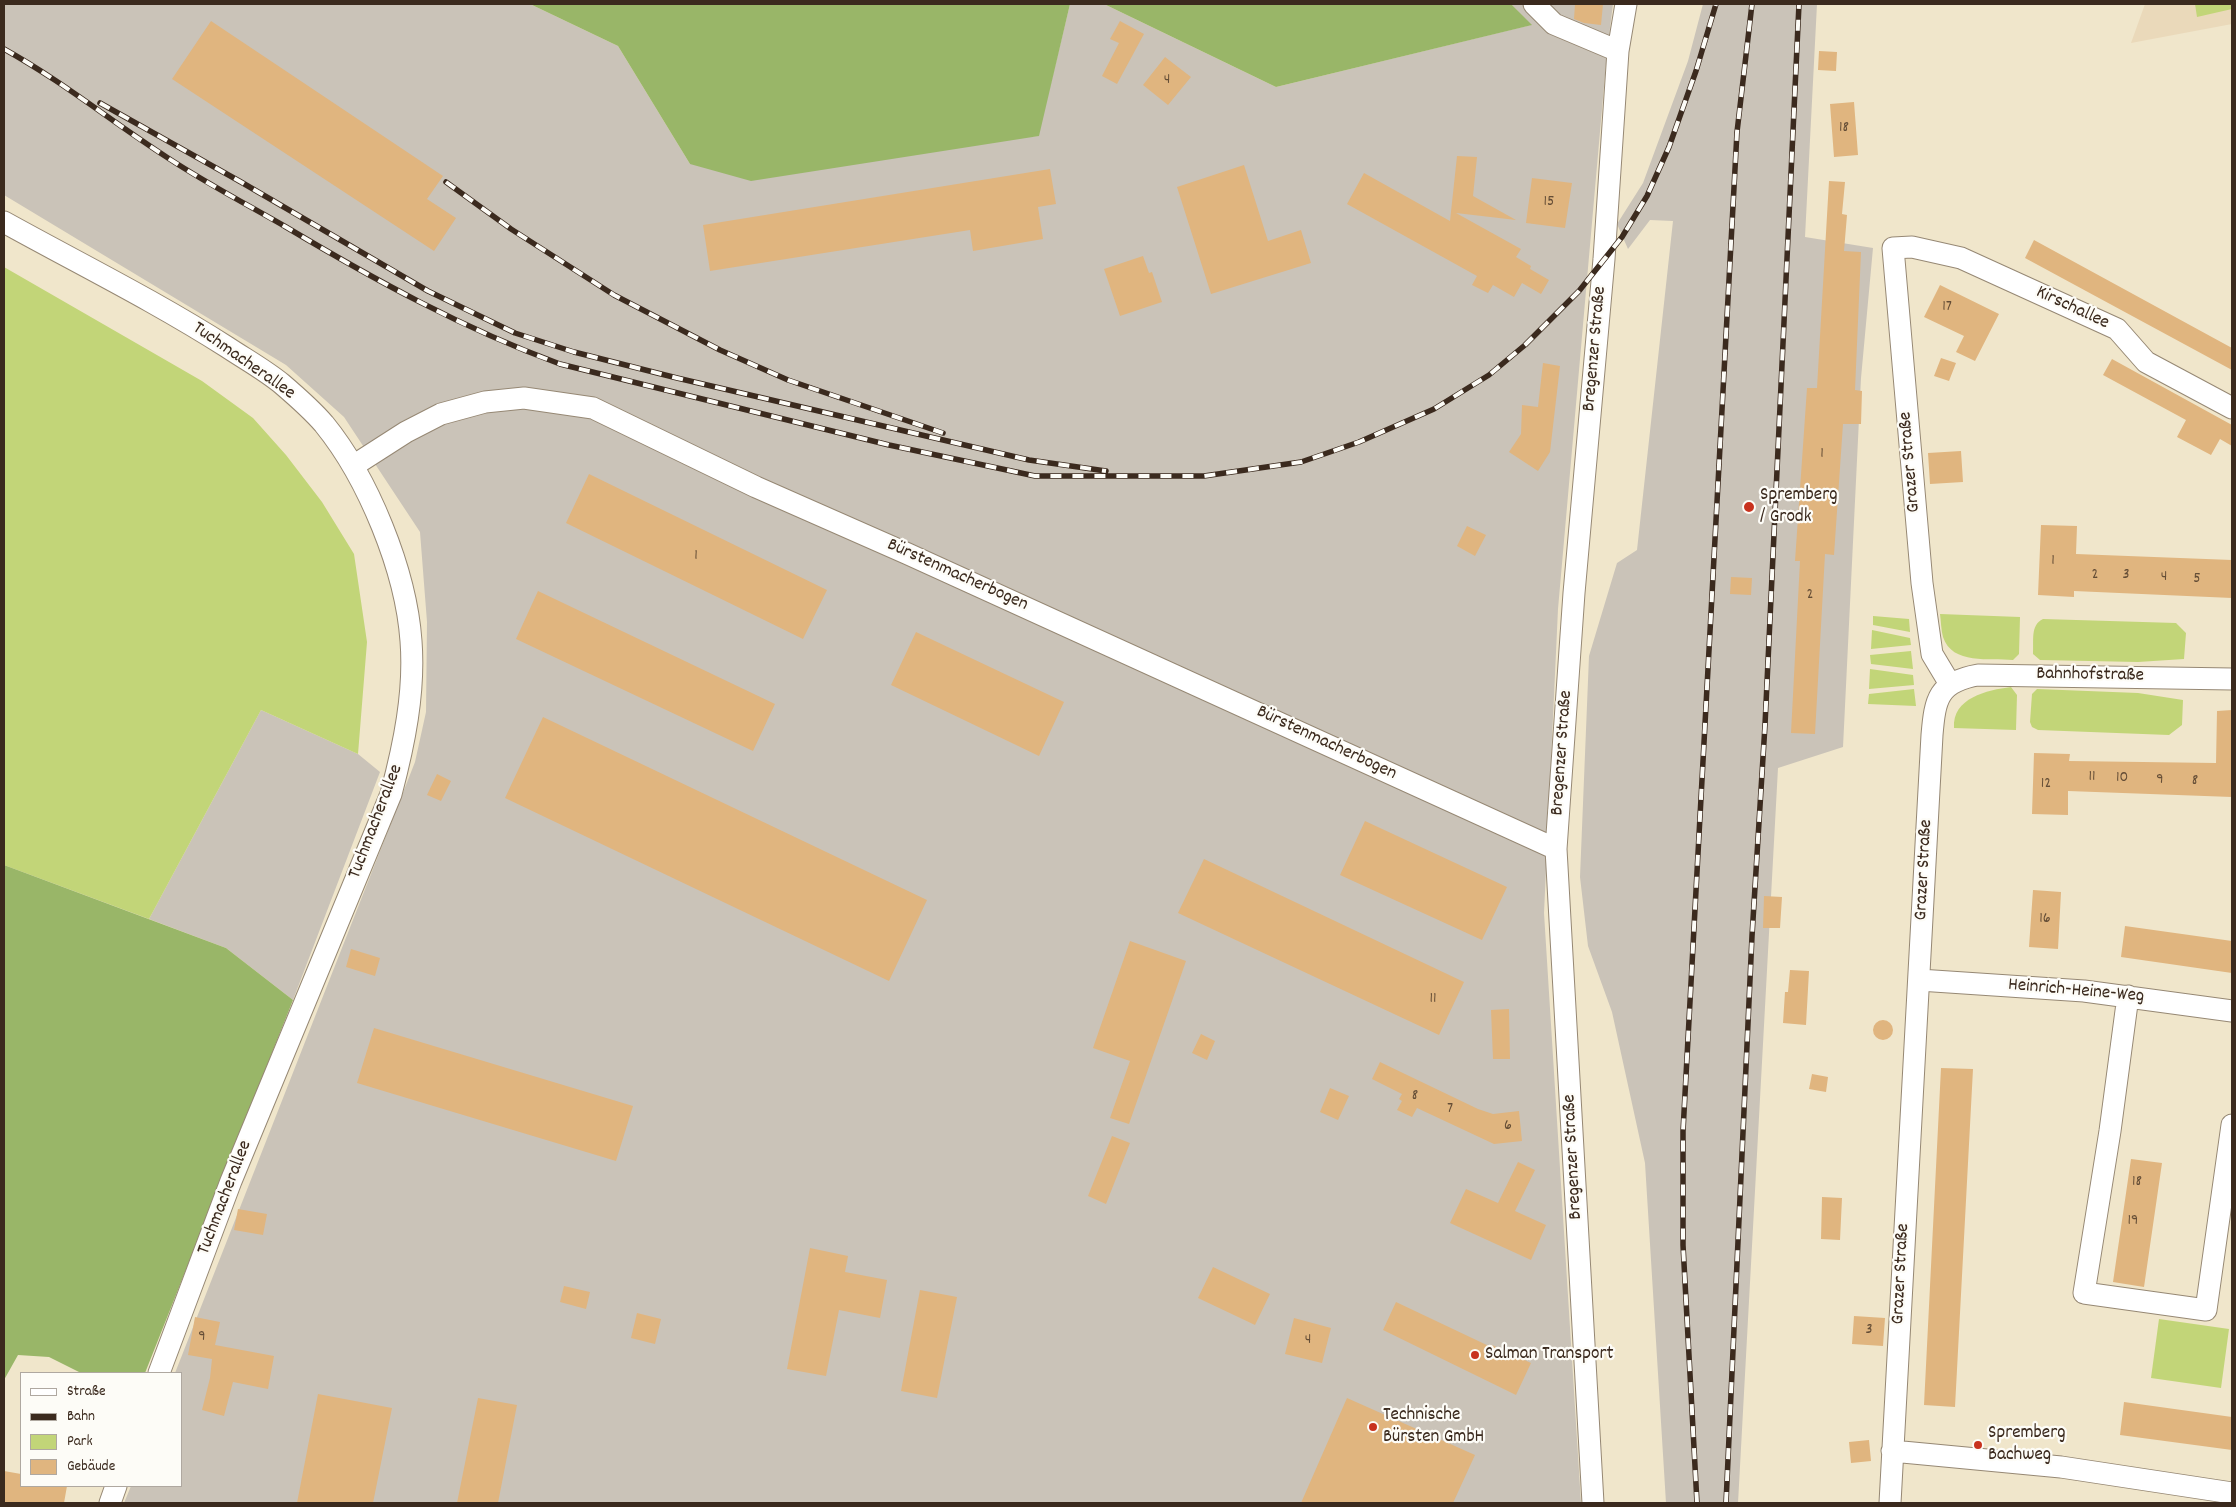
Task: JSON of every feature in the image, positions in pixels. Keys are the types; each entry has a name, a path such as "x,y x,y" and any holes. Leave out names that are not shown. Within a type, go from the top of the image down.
{"street":[{"path":"1534,4 1554,24 1618,50"},
{"name":"Bregenzer Straße","path":"1593,1503 1556,849 1574,593 1604,260 1618,50 1626,4"},
{"name":"Tuchmacherallee","path":"4,222 194,326 281,383 322,423 363,483 390,550 403,595 411,641 410,696 402,752 391,794 231,1180 159,1372"},
{"name":"Kirschallee","path":"1893,248 1912,247 1961,258 2117,329 2146,362 2232,408"},
{"name":"Grazer Straße","path":"1890,1503 1934,718 1938,699 1942,691 1950,684 1932,654 1922,582 1893,248"},
{"name":"Bürstenmacherbogen","path":"353,466 406,432 441,414 485,402 524,398 593,408 756,487 908,554 1556,849"},
{"name":"Bahnhofstraße","path":"1950,684 1961,678 1978,675 2232,679"},
{"name":"Heinrich-Heine-Weg","path":"1919,980 2128,996 2232,1011"},
{"path":"2128,996 2110,1132 2084,1293 2206,1310 2232,1125"},
{"path":"1892,1451 2061,1467 2232,1493"},
{"path":"110,1503 116,1487"}],"shaded area":[{"path":"4,4 530,4 618,46 690,164 1038,136 1070,4 1104,4 1276,87 1531,25 1511,4 1613,4 1607,52 1558,609 1544,913 1581,1503 124,1503 131,1487 182,1487 182,1372 175,1372 415,762 426,712 427,622 420,532 344,417 286,365 4,195"},
{"path":"1703,4 1817,4 1805,237 1873,248 1861,378 1843,747 1778,768 1738,1503 1666,1503 1645,1163 1612,1012 1588,946 1580,877 1589,656 1617,563 1637,550 1673,221 1650,220 1628,249 1617,224 1643,183 1688,61"},
{"path":"2145,4 2232,4 2232,24 2131,43"},
{"path":"261,710 358,754 380,772 293,1000 226,948 149,919"}],"green space":[{"path":"530,4 1070,4 1039,136 751,181 690,164 618,46"},
{"path":"1104,4 1511,4 1532,25 1276,87"},
{"path":"2195,4 2232,4 2232,9 2197,17"},
{"path":"4,267 202,381 253,418 286,455 322,502 354,554 367,642 358,754 261,710 149,919 4,865"},
{"path":"1940,614 2020,617 2019,654 2013,660 1973,658 1954,652 1943,637"},
{"path":"1873,616 1909,619 1910,632 1873,625"},
{"path":"2043,619 2176,623 2186,633 2184,659 2138,662 2040,660 2033,654 2034,629"},
{"path":"1872,630 1910,638 1911,645 1871,649"},
{"path":"1911,651 1913,669 1871,664 1870,655"},
{"path":"1870,669 1913,675 1914,685 1869,689"},
{"path":"2011,687 2017,695 2016,730 1954,728 1955,718 1959,709 1973,697 1992,690"},
{"path":"1914,689 1916,706 1868,704 1869,694"},
{"path":"2037,689 2138,693 2183,700 2182,725 2169,735 2038,730 2032,727 2030,722 2032,694"},
{"path":"4,865 226,948 293,1000 145,1372 79,1372 49,1357 18,1355 4,1380"},
{"path":"2159,1319 2229,1329 2221,1388 2151,1378"}],"building":[{"path":"1575,4 1603,4 1601,25 1584,23 1574,19"},
{"path":"211,21 443,176 427,199 456,218 434,251 172,79"},
{"path":"1120,21 1144,34 1117,84 1102,76 1119,43 1110,39"},
{"path":"1819,51 1837,52 1836,71 1818,70"},
{"path":"1165,57 1191,77 1168,105 1143,85"},
{"path":"1854,102 1858,155 1834,157 1830,104"},
{"path":"1457,156 1477,157 1473,196 1516,220 1456,213 1521,249 1516,257 1531,266 1530,269 1549,280 1541,294 1522,283 1514,297 1493,285 1488,293 1472,285 1477,276 1347,204 1364,173 1450,221"},
{"path":"1244,165 1268,241 1301,230 1311,263 1211,294 1177,187"},
{"path":"1050,169 1056,204 1038,207 1043,239 973,251 970,230 710,271 703,225"},
{"path":"1532,178 1572,183 1565,228 1526,223"},
{"path":"1829,181 1845,182 1842,214 1847,215 1844,251 1861,252 1855,390 1862,391 1861,424 1843,424 1834,555 1825,554 1815,734 1791,733 1800,561 1795,561 1807,388 1817,388"},
{"path":"2034,240 2232,348 2232,370 2025,258"},
{"path":"1143,256 1149,273 1152,272 1162,302 1120,316 1104,269"},
{"path":"1940,285 1999,314 1975,361 1956,352 1964,336 1924,317"},
{"path":"1941,358 1956,363 1949,381 1934,376"},
{"path":"2112,359 2232,425 2232,446 2220,439 2211,455 2177,437 2186,420 2103,375"},
{"path":"1543,363 1560,366 1550,452 1538,471 1509,452 1521,434 1522,405 1538,407"},
{"path":"1961,451 1963,482 1930,484 1928,453"},
{"path":"589,474 827,590 803,639 566,523"},
{"path":"2041,525 2077,526 2076,554 2232,560 2232,598 2074,591 2074,597 2038,595"},
{"path":"1467,526 1486,535 1475,556 1457,546"},
{"path":"1731,577 1752,578 1751,595 1730,594"},
{"path":"538,591 775,704 753,751 516,639"},
{"path":"916,632 1064,702 1039,756 891,685"},
{"path":"2232,710 2232,797 2068,791 2068,815 2032,814 2034,753 2070,754 2069,761 2216,763 2217,711"},
{"path":"543,717 927,900 889,981 505,798"},
{"path":"437,774 451,781 441,801 427,795"},
{"path":"1365,821 1507,887 1482,940 1340,875"},
{"path":"1204,859 1464,982 1439,1035 1178,913"},
{"path":"2033,890 2061,892 2058,949 2029,947"},
{"path":"1764,896 1782,897 1780,928 1763,928"},
{"path":"2125,926 2232,941 2232,973 2121,957"},
{"path":"1130,941 1186,961 1129,1124 1110,1118 1130,1061 1093,1048"},
{"path":"351,949 380,958 375,976 346,967"},
{"path":"1790,970 1809,971 1806,1025 1783,1023 1785,992 1788,992"},
{"path":"1509,1009 1510,1059 1493,1059 1491,1010"},
{"path":"1883,1020 1890,1023 1893,1030 1890,1037 1883,1040 1876,1037 1873,1030 1876,1023"},
{"path":"374,1028 633,1106 616,1161 357,1083"},
{"path":"1201,1034 1215,1041 1207,1060 1192,1053"},
{"path":"1380,1062 1478,1109 1493,1114 1519,1111 1522,1141 1494,1144 1417,1108 1412,1117 1397,1110 1402,1101 1399,1099 1402,1094 1372,1079"},
{"path":"1941,1068 1973,1069 1955,1407 1924,1405"},
{"path":"1812,1074 1828,1077 1826,1092 1809,1089"},
{"path":"1330,1088 1349,1096 1338,1120 1320,1112"},
{"path":"1112,1136 1130,1143 1106,1204 1088,1196"},
{"path":"2131,1159 2162,1163 2144,1287 2113,1282"},
{"path":"1518,1162 1535,1170 1515,1211 1546,1225 1531,1260 1450,1223 1466,1189 1498,1203"},
{"path":"1822,1197 1842,1198 1840,1240 1821,1239"},
{"path":"238,1209 267,1214 263,1235 234,1230"},
{"path":"810,1248 848,1256 845,1272 887,1280 880,1318 839,1310 826,1376 787,1369"},
{"path":"1213,1267 1270,1294 1255,1325 1198,1298"},
{"path":"564,1286 590,1292 586,1309 560,1302"},
{"path":"920,1290 957,1297 937,1398 901,1391"},
{"name":"Salman Transport","path":"1396,1302 1491,1347 1492,1345 1531,1363 1516,1395 1383,1330"},
{"path":"637,1313 661,1319 655,1344 631,1338"},
{"path":"1854,1316 1885,1318 1883,1346 1852,1344"},
{"path":"195,1317 220,1322 215,1345 274,1356 268,1389 233,1382 224,1416 202,1410 210,1378 212,1359 188,1355"},
{"path":"1294,1318 1331,1328 1322,1363 1285,1354"},
{"path":"318,1394 392,1408 373,1503 297,1503"},
{"path":"478,1398 517,1405 498,1503 457,1503"},
{"name":"Technische Bürsten GmbH","path":"1347,1398 1475,1455 1453,1503 1301,1503"},
{"path":"2124,1402 2232,1417 2232,1450 2120,1435"},
{"path":"1869,1440 1871,1461 1851,1463 1849,1442"},
{"path":"4,1471 20,1474 20,1487 67,1487 64,1503 4,1503"}],"railway":[{"path":"4,49 46,74 182,167 353,266 454,319 560,364 889,445 1035,476 1204,476 1301,462 1359,442 1434,409 1489,375 1525,345 1579,291 1622,237 1647,196 1669,147 1696,71 1716,4"},
{"path":"1697,1503 1683,1245 1683,1131 1737,132 1752,4"},
{"path":"1726,1503 1752,936 1765,725 1799,4"},
{"path":"100,103 241,182 428,291 515,333 574,352 677,378 1029,460 1106,471"},
{"path":"446,182 511,229 614,295 720,350 788,380 943,433"}],"place":[{"name":"Spremberg / Grodk","path":"1749,507"},
{"name":"Salman Transport","path":"1475,1355"},
{"name":"Technische Bürsten GmbH","path":"1373,1427"},
{"name":"Spremberg Bachweg","path":"1978,1445"}]}
